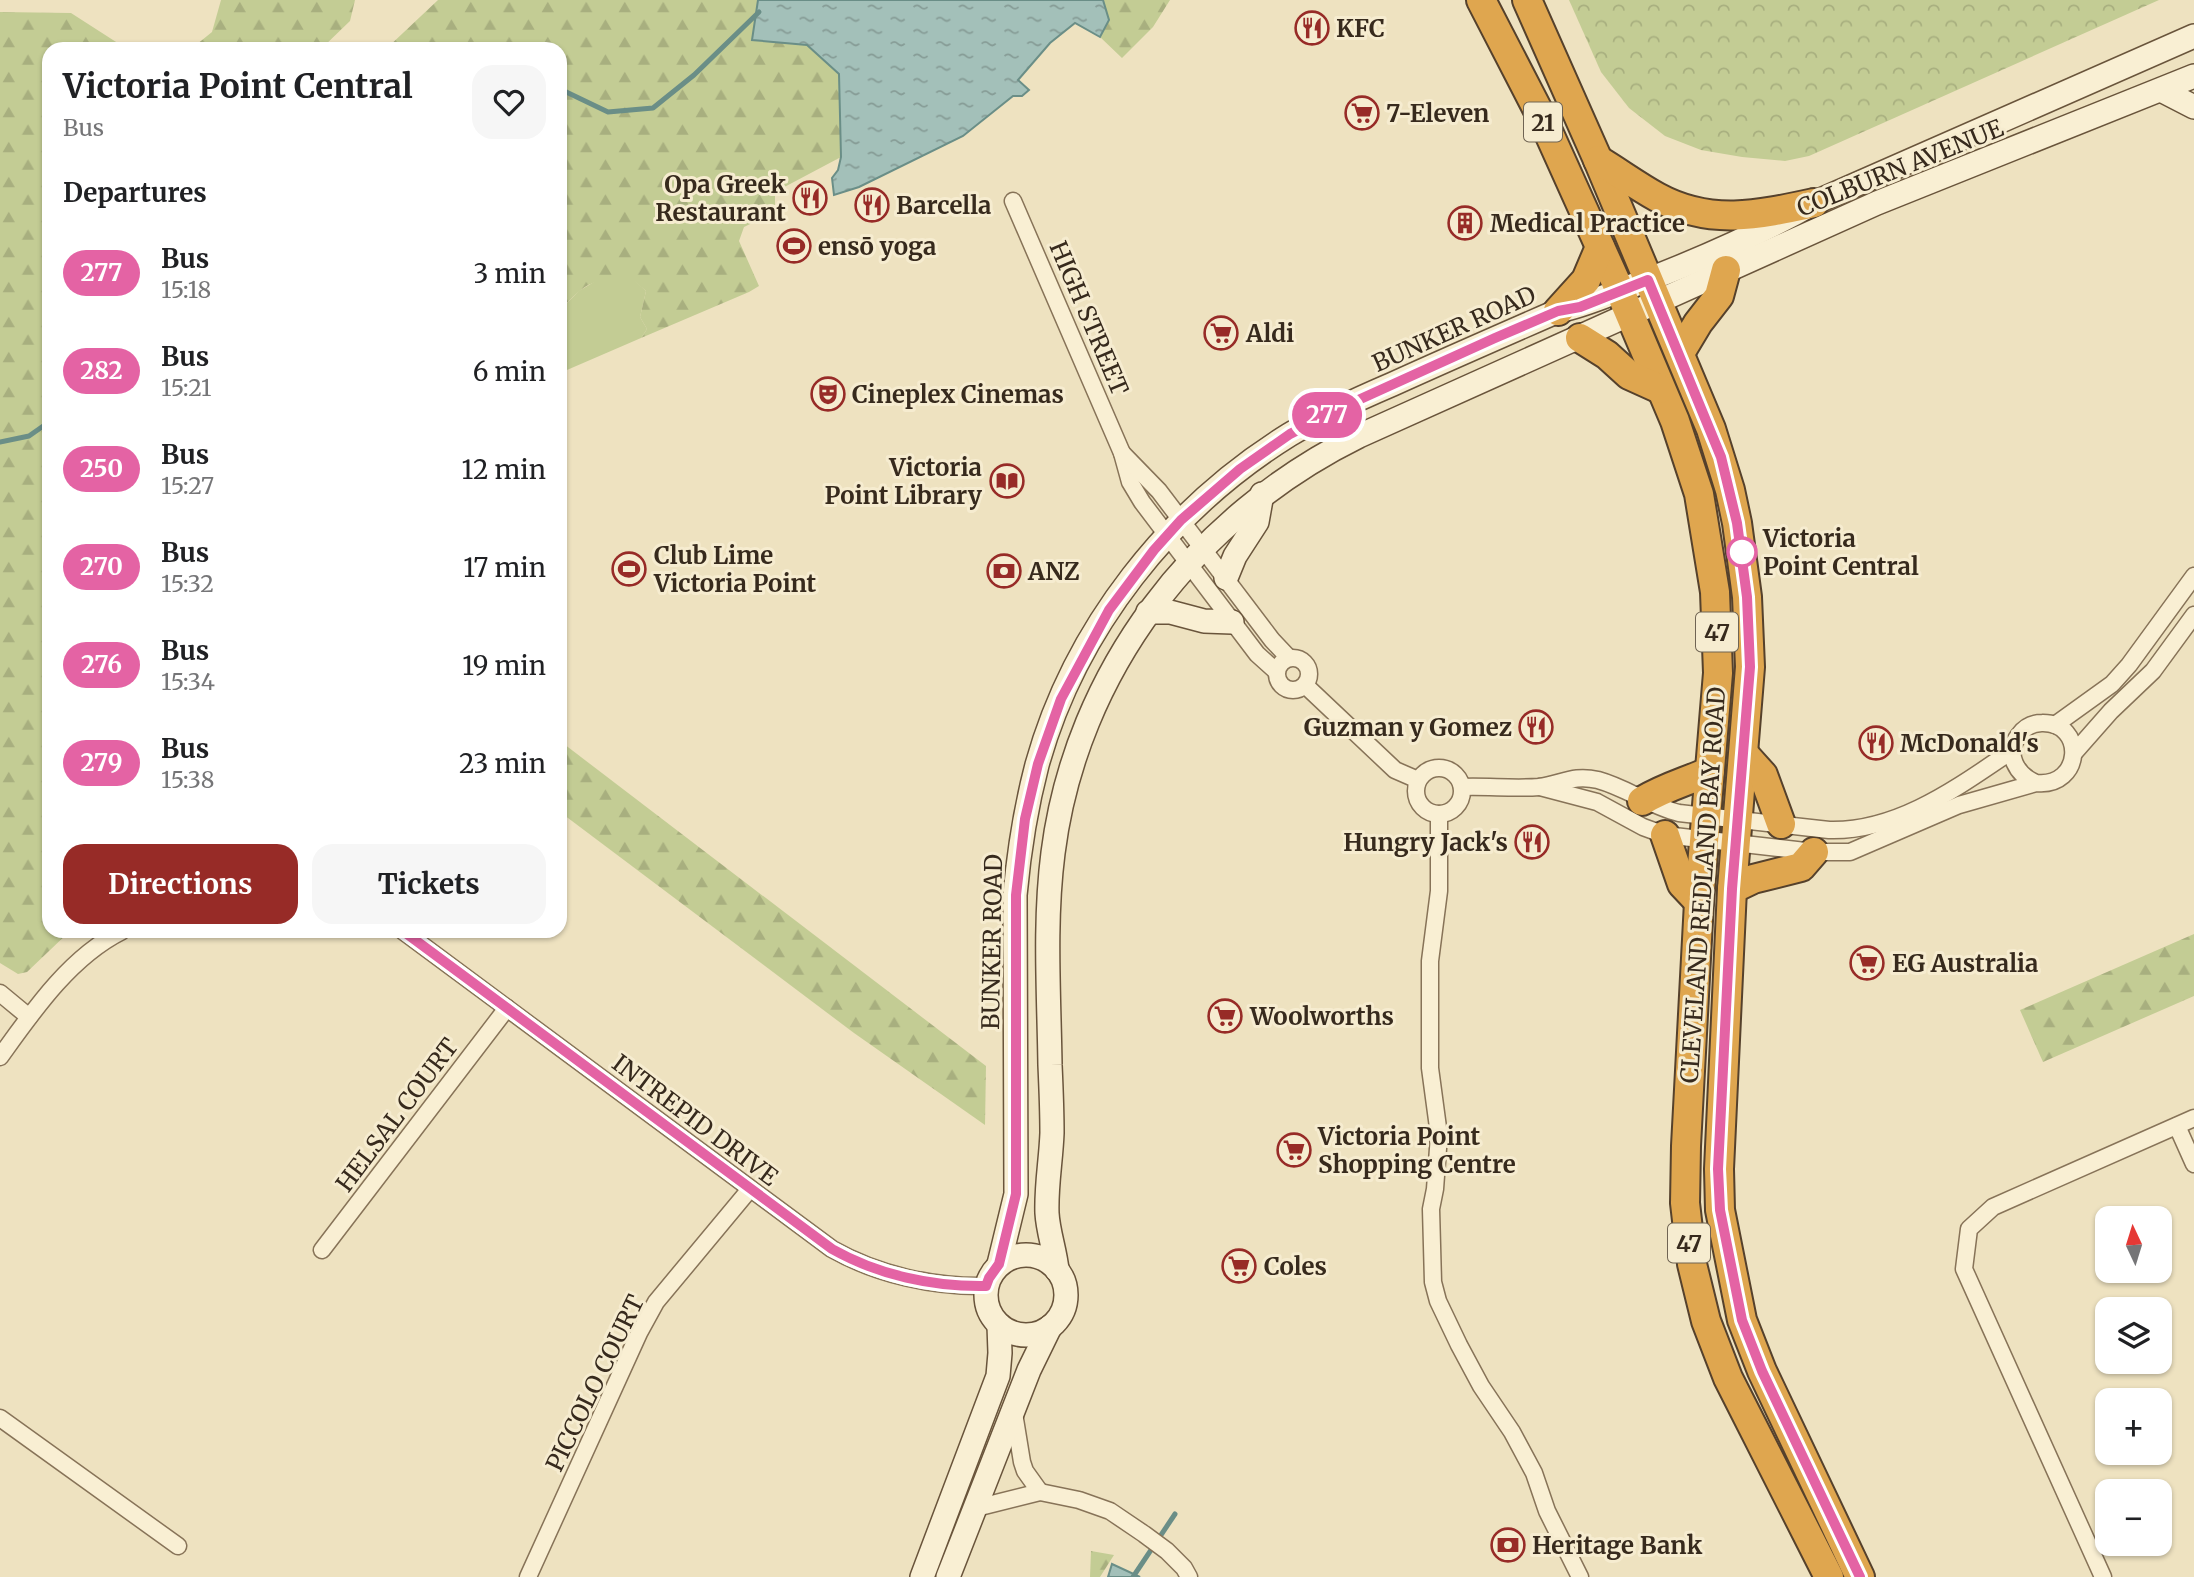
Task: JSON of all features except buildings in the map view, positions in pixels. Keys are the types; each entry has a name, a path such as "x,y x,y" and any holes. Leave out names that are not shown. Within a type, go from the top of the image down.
{"highway":[{"name":"CLEVELAND REDLAND BAY ROAD","path":"1481,0 1542,118 1625,303 1691,466 1709,542 1715,592 1718,673 1699,902 1685,1203 1692,1265 1706,1321 1728,1378 1829,1577"},
{"name":"CLEVELAND REDLAND BAY ROAD","path":"1527,0 1680,353 1721,457 1737,523 1750,635 1744,754 1732,889 1718,1169 1720,1210 1742,1320 1762,1371 1860,1577"},
{"path":"1598,160 1674,206 1712,215 1744,217 1814,203"},
{"path":"1558,311 1586,280 1600,247"},
{"path":"1680,353 1698,323 1720,296 1726,270"},
{"path":"1580,338 1607,355 1629,375 1660,389"},
{"path":"1744,754 1763,775 1781,824"},
{"path":"1642,801 1663,788 1710,771"},
{"path":"1665,835 1682,884 1699,902"},
{"path":"1732,889 1753,879 1801,867 1814,852"}],"main road":[{"name":"COLBURN AVENUE","path":"1625,303 1814,203 2194,37"},
{"name":"COLBURN AVENUE","path":"1653,290 1726,270 1898,195 2194,76"},
{"path":"2161,90 2194,107"},
{"path":"1057,1270 1047,1212 1052,1132 1049,905 1053,850 1065,790 1085,729 1115,666 1148,612 1195,555 1262,494 1311,461 1359,436 1580,338 1625,303"},
{"name":"BUNKER ROAD","path":"999,1264 1016,1194 1016,895 1021,843 1038,764 1061,699 1093,636 1128,582 1174,527 1240,469 1290,434 1345,406 1558,311 1625,303"},
{"path":"1226,578 1235,556 1257,522 1262,494"},
{"path":"1148,612 1170,612 1204,621 1232,622"},
{"path":"1023,1255 1048,1261 1063,1279 1066,1300 1058,1320 1038,1333 1024,1335 1010,1332 999,1325 987,1307 986,1286 999,1264 1023,1255"},
{"path":"922,1577 998,1376 999,1325"},
{"path":"948,1577 1014,1409 1050,1327"}],"street":[{"name":"HIGH STREET","path":"1013,201 1122,453 1159,491 1174,527 1195,555"},
{"path":"1195,555 1226,578 1272,640 1289,658 1302,661 1308,667 1309,676 1305,685 1296,690 1285,688 1279,681 1277,672 1257,654 1232,622 1195,555"},
{"path":"2055,725 2112,684 2194,576"},
{"path":"1462,787 1540,787 1597,802 1643,827 1665,835 1705,828 1737,832 1814,852 1840,853 1860,849 1959,806 2036,783 2049,783 2059,779 2067,772 2074,753 2111,711 2153,671 2194,615"},
{"path":"1277,672 1281,663 1289,658"},
{"path":"1305,685 1395,770 1418,780"},
{"path":"2036,783 2016,767 2013,750 2015,741 2027,727 2036,723 2055,725 2068,736 2074,753"},
{"path":"1540,787 1570,778 1590,779 1618,788 1705,828 1737,832 1781,824 1850,830 1872,826 1945,796 2013,750"},
{"path":"1444,768 1456,775 1462,787 1462,795 1454,809 1439,814 1424,809 1419,803 1415,788 1418,780 1429,769 1444,768"},
{"path":"1439,814 1439,891 1430,961 1430,1068 1439,1136 1432,1209 1433,1282 1438,1301 1459,1345 1524,1453 1547,1511 1580,1577"},
{"path":"0,1057 29,1017 66,974 107,938"},
{"name":"INTREPID DRIVE","path":"412,938 832,1249 853,1261 918,1280 966,1287 986,1286"},
{"path":"0,993 29,1017"},
{"name":"HELSAL COURT","path":"322,1250 507,1008"},
{"path":"2103,1577 1964,1269 1969,1229 1993,1207 2194,1118"},
{"path":"2177,1125 2194,1164"},
{"name":"PICCOLO COURT","path":"528,1577 639,1333 656,1302 750,1189"},
{"path":"1014,1409 1022,1462 1040,1492"},
{"path":"0,1418 178,1546"},
{"path":"976,1508 1040,1492 1079,1500 1110,1511 1144,1534 1167,1551 1189,1577"}],"green space":[{"path":"221,0 355,0 350,21 328,42 200,42 212,32"},
{"path":"438,0 758,0 753,40 807,45 839,74 841,157 775,192 775,212 744,227 739,241 759,286 641,338 647,329 640,317 646,291 633,280 592,283 567,303 567,42 393,42"},
{"path":"1103,0 1170,0 1153,27 1122,58 1100,37 1109,20"},
{"path":"1569,0 2159,0 1809,156 1785,161 1701,150 1665,136 1629,108 1601,72"},
{"path":"0,12 71,13 116,42 42,42 42,938 63,938 27,972 18,974 0,963"},
{"path":"599,279 633,279 646,291 640,317 647,329 641,338 567,370 567,303 579,291"},
{"path":"567,746 986,1066 985,1125 854,1033 567,817"},
{"path":"2194,934 2194,996 2043,1062 2020,1010"},
{"path":"1091,1551 1114,1555 1100,1577 1090,1577"}],"water":[{"path":"758,0 1103,0 1109,20 1100,37 1075,23 1050,43 1018,80 1029,90 1022,96 1013,96 963,136 859,187 834,195 832,178 838,170 841,157 839,74 807,45 752,40"},
{"path":"1112,1564 1140,1577 1108,1577"}],"waterway":[{"path":"567,92 608,112 653,108 694,75 759,12"},
{"path":"0,442 29,436 42,427"},
{"path":"1133,1577 1175,1514"}],"bus line":[{"name":"277","path":"413,938 832,1249 853,1261 892,1274 942,1284 986,1286 999,1264 1016,1194 1015,931 1019,855 1025,819 1038,764 1061,699 1109,610 1128,582 1181,520 1240,469 1290,434 1495,338 1558,311 1580,307 1648,280 1721,457 1743,559 1750,635 1744,754 1732,889 1718,1169 1720,1210 1742,1320 1762,1371 1860,1577"}],"place":[{"name":"KFC","path":"1312,28"},
{"name":"7-Eleven","path":"1362,113"},
{"name":"Opa Greek Restaurant","path":"810,198"},
{"name":"Barcella","path":"872,205"},
{"name":"Medical Practice","path":"1465,223"},
{"name":"ensō yoga","path":"794,246"},
{"name":"Aldi","path":"1221,333"},
{"name":"Cineplex Cinemas","path":"828,394"},
{"name":"Victoria Point Library","path":"1007,481"},
{"name":"Victoria Point Central","path":"1742,552"},
{"name":"Club Lime Victoria Point","path":"629,569"},
{"name":"ANZ","path":"1004,571"},
{"name":"Guzman y Gomez","path":"1536,727"},
{"name":"McDonald's","path":"1876,743"},
{"name":"Hungry Jack's","path":"1532,842"},
{"name":"EG Australia","path":"1867,963"},
{"name":"Woolworths","path":"1225,1016"},
{"name":"Victoria Point Shopping Centre","path":"1294,1150"},
{"name":"Coles","path":"1239,1266"},
{"name":"Heritage Bank","path":"1508,1545"}]}
